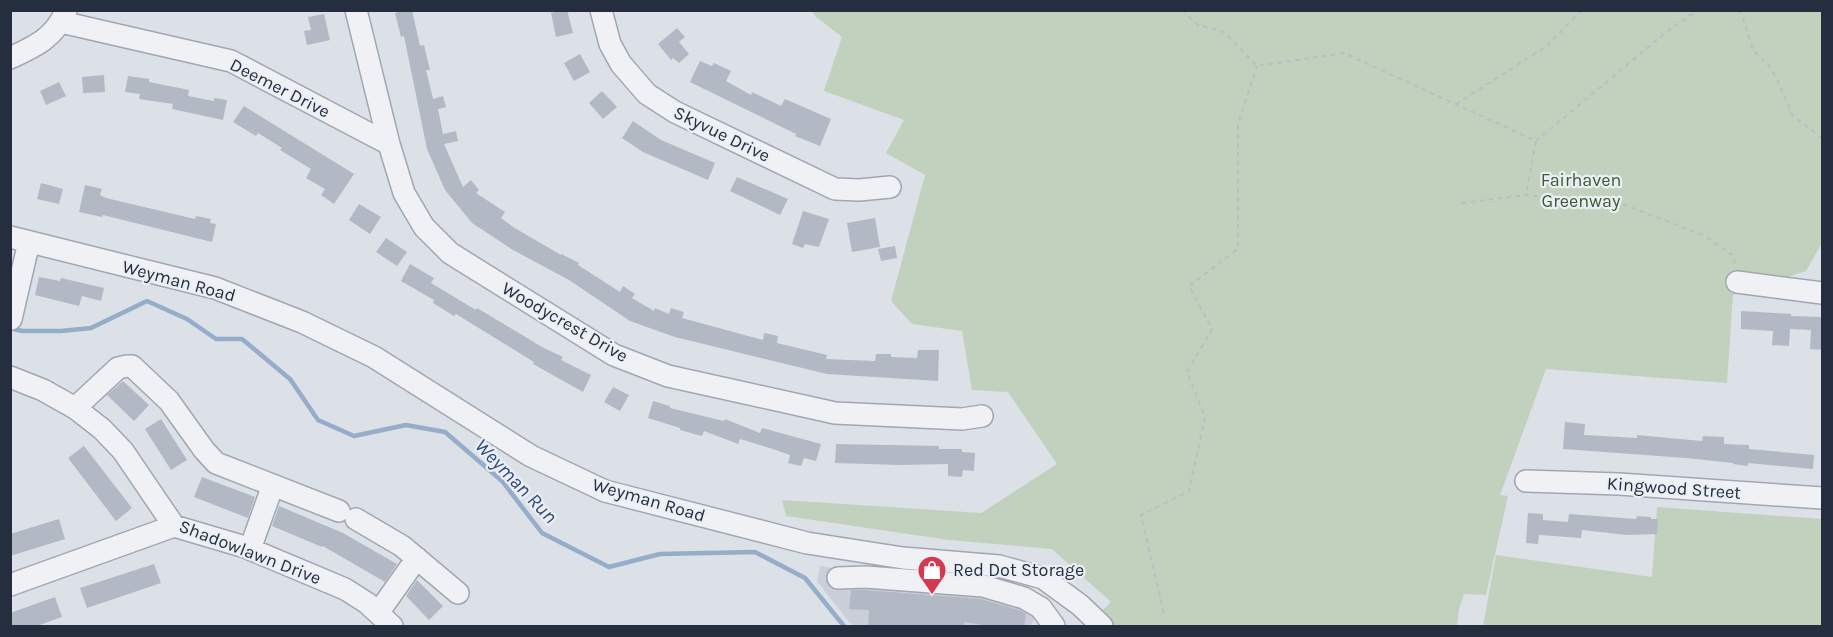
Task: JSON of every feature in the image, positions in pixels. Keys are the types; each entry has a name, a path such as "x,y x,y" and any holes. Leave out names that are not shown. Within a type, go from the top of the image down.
{"street":[{"name":"Woodycrest Drive","path":"356,10 389,144 404,193 424,227 450,252 614,355 668,376 835,413 962,419 982,416"},
{"name":"Skyvue Drive","path":"601,10 610,44 621,64 648,94 675,112 836,189 859,190 890,187"},
{"name":"Deemer Drive","path":"64,16 231,61 389,144"},
{"path":"10,58 39,44 64,16"},
{"path":"11,319 20,240"},
{"name":"Weyman Road","path":"20,240 215,288 302,322 374,357 531,456 605,491 807,543 903,558 999,566 1043,578 1080,605 1099,626"},
{"path":"1737,282 1822,293"},
{"path":"75,408 118,369 132,366 169,401 216,463 347,515 402,546 458,593"},
{"name":"Shadowlawn Drive","path":"10,378 43,390 75,408 102,429 123,452 174,526 250,549 345,588 367,603 385,620"},
{"name":"Kingwood Street","path":"1526,481 1619,484 1822,498"},
{"path":"250,549 273,485"},
{"path":"10,585 174,526"},
{"path":"385,620 417,558"},
{"path":"838,578 866,577 983,586 1024,598 1041,608 1054,627"}],"path":[{"path":"1182,10 1198,25 1224,33 1257,66"},
{"path":"1456,104 1547,46 1582,10"},
{"path":"1526,195 1536,141 1670,29 1698,10"},
{"path":"1738,10 1742,15 1753,50 1769,66 1777,79 1792,114 1822,138"},
{"path":"1257,66 1344,53 1536,141"},
{"path":"1164,613 1141,515 1189,491 1205,417 1187,372 1212,329 1189,286 1238,249 1238,124 1257,66"},
{"path":"1462,203 1526,195 1625,205 1705,236 1734,256 1737,282"}],"shaded area":[{"name":"Red Dot Storage","path":"820,566 1041,608 1030,626 855,626 849,622 817,581"}],"green space":[{"name":"Fairhaven Greenway","path":"812,11 1822,11 1822,243 1806,271 1733,295 1727,383 1546,369 1500,495 1508,496 1486,595 1464,594 1457,626 1115,626 1100,613 1111,602 1052,549 949,540 786,516 782,500 981,513 1057,464 1008,392 972,390 962,331 912,324 891,301 925,175 886,153 904,120 824,91 842,37 815,16"},
{"path":"1657,507 1822,519 1822,626 1483,626 1496,555 1652,577"}],"building":[{"path":"412,10 420,46 424,45 430,70 426,70 433,99 443,96 446,107 438,109 443,134 456,131 458,141 444,144 463,187 471,180 479,190 476,193 505,212 501,218 513,227 579,263 578,265 620,292 623,286 635,294 632,298 654,311 655,308 669,314 671,308 684,312 682,318 763,340 764,333 778,336 777,343 827,355 826,359 875,361 876,354 917,358 918,350 939,350 938,381 827,374 675,337 630,321 569,280 513,250 472,223 445,190 427,149 404,36 401,37 395,13"},
{"path":"567,10 573,33 556,37 551,13"},
{"path":"324,14 330,40 307,45 304,31 311,30 308,17"},
{"path":"677,28 685,37 679,42 689,54 679,63 673,58 671,60 658,44"},
{"path":"580,54 590,72 574,81 564,63"},
{"path":"700,61 712,66 714,63 731,71 726,81 751,95 752,92 781,106 785,99 831,119 820,146 795,136 796,134 690,82"},
{"path":"104,75 105,92 83,93 82,77"},
{"path":"128,76 189,90 188,96 214,101 214,98 227,100 223,120 172,109 173,104 139,99 140,94 125,92"},
{"path":"59,82 66,96 46,105 40,91"},
{"path":"602,91 617,107 603,119 589,103"},
{"path":"244,106 354,174 334,204 321,195 325,189 306,178 311,169 258,133 256,136 233,122"},
{"path":"633,121 661,140 715,163 708,180 643,152 622,138"},
{"path":"737,177 788,199 780,215 730,191"},
{"path":"41,183 63,189 59,204 37,199"},
{"path":"85,185 102,189 100,195 106,198 195,219 196,216 211,219 210,223 216,224 212,242 103,215 102,217 79,212"},
{"path":"359,204 381,217 370,234 349,220"},
{"path":"803,211 829,219 819,247 805,244 803,248 792,244"},
{"path":"875,218 880,247 852,252 847,223"},
{"path":"386,238 407,252 397,266 376,252"},
{"path":"895,246 897,258 881,261 878,249"},
{"path":"410,264 434,278 431,283 563,357 561,360 591,375 583,392 533,364 534,362 456,314 454,316 433,303 434,300 401,281"},
{"path":"39,277 60,281 61,278 104,288 101,301 82,296 79,306 35,295"},
{"path":"1741,311 1821,317 1822,350 1810,349 1811,330 1790,329 1789,346 1772,345 1773,331 1741,329"},
{"path":"123,381 149,405 134,421 107,395"},
{"path":"613,387 629,395 620,411 604,402"},
{"path":"653,401 670,406 670,408 724,421 725,419 760,433 762,428 821,444 816,461 804,458 801,466 788,463 790,455 740,439 738,444 704,431 702,436 680,430 680,428 648,418"},
{"path":"161,419 187,460 171,470 145,429"},
{"path":"1565,422 1585,424 1584,435 1637,438 1637,435 1702,441 1703,436 1724,437 1724,444 1749,445 1749,449 1814,455 1813,469 1748,463 1748,466 1686,458 1563,449"},
{"path":"836,444 939,446 939,449 962,449 962,452 975,453 974,471 963,470 962,477 948,476 948,464 835,463"},
{"path":"84,446 132,508 116,521 68,458"},
{"path":"202,477 255,497 248,518 194,497"},
{"path":"279,506 343,533 397,564 385,582 323,546 272,526"},
{"path":"1528,513 1543,514 1543,520 1568,522 1569,514 1636,519 1637,516 1651,517 1651,519 1658,519 1657,534 1627,535 1582,530 1581,538 1539,535 1538,544 1526,543"},
{"path":"59,519 65,539 10,556 10,534"},
{"path":"154,564 161,583 87,608 80,588"},
{"path":"417,580 443,606 429,620 406,596"},
{"path":"851,590 981,599 1026,614 1024,627 995,627 964,622 964,627 868,627 869,610 849,609"},
{"path":"55,597 62,617 34,627 10,627 10,613"}],"waterway":[{"name":"Weyman Run","path":"10,328 22,331 91,328 147,301 187,319 216,339 242,339 290,379 318,420 354,436 406,425 445,432 502,481 542,533 609,567 660,554 755,552 805,578 844,626"}],"place":[{"name":"Red Dot Storage","path":"932,596"}]}
